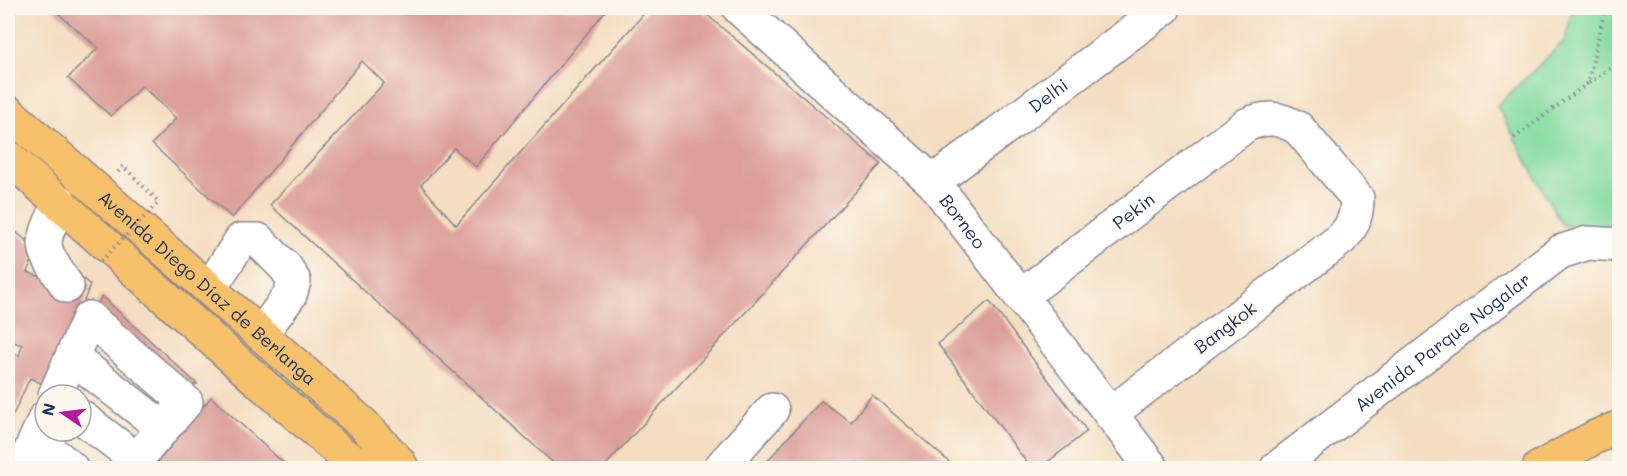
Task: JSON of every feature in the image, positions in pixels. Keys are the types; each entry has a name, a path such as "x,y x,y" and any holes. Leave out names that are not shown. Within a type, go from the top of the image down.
{"main road":[{"name":"Avenida Diego Díaz de Berlanga","path":"12,129 183,264 364,425 398,466"},
{"name":"Avenida Diego Díaz de Berlanga","path":"8,157 353,460"},
{"path":"53,197 57,189 75,194 145,252 183,264"},
{"path":"148,280 193,296 210,288"},
{"path":"262,333 257,347 259,355 323,420 353,460"},
{"path":"1539,468 1586,442 1620,427"},
{"path":"1578,468 1620,436"}],"street":[{"name":"Borneo","path":"739,8 933,182 1152,468"},
{"name":"Delhi","path":"933,182 1164,8"},
{"name":"Pekin","path":"1022,296 1246,125 1262,118 1286,121 1299,129 1356,198 1354,219 1350,230 1341,239"},
{"path":"21,236 53,197"},
{"path":"53,197 43,238 46,255 79,305 186,402 132,464 93,428"},
{"name":"Bangkok","path":"1110,414 1341,239"},
{"path":"210,288 241,240 258,240 286,268 294,281 290,295 262,333"},
{"name":"Avenida Parque Nogalar","path":"1277,468 1560,252 1588,243 1620,245"},
{"path":"60,383 72,357 79,305"},
{"path":"72,357 163,428"},
{"path":"720,468 772,410"},
{"path":"39,443 71,468"}],"path":[{"path":"1588,83 1605,8"},
{"path":"1514,138 1620,62"},
{"path":"101,261 159,202 123,166"}],"green space":[{"path":"1573,8 1619,8 1619,234 1562,225 1497,106 1565,40"}],"building":[{"path":"52,8 608,8 476,167 454,148 421,185 456,225 649,8 699,8 881,164 603,468 559,468 270,205 384,83 362,61 232,218 152,144 176,118 142,86 111,116 68,78 98,48"},
{"path":"8,225 37,250 27,272 67,287 73,269 90,285 53,383 40,383 30,378 8,426 8,347 19,356 22,345 8,340"},
{"path":"102,296 197,384 181,388 94,310"},
{"path":"989,301 1087,431 1040,468 1031,468 938,344"},
{"path":"872,395 956,468 761,468 821,401 851,422"},
{"path":"211,397 289,468 153,468"}]}
